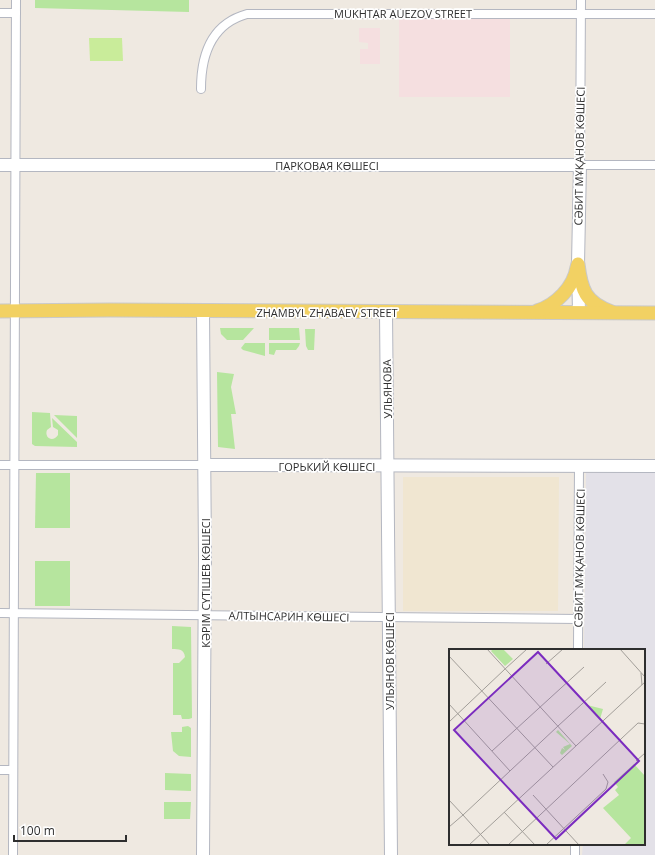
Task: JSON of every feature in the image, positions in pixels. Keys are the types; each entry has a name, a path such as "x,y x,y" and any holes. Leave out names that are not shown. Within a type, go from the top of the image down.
{"main road":[{"path":"533,313 550,305 568,289 574,279 578,264"},
{"path":"578,264 581,284 589,298 604,308 622,314"},
{"name":"ZHAMBYL ZHABAEV STREET","path":"0,311 655,313"}],"street":[{"path":"13,855 16,0"},
{"name":"СӘБИТ МҰҚАНОВ КӨШЕСІ","path":"579,313 578,264 581,0"},
{"path":"0,13 16,13"},
{"name":"MUKHTAR AUEZOV STREET","path":"201,89 203,63 213,39 230,21 236,17 247,14 655,14"},
{"name":"ПАРКОВАЯ КӨШЕСІ","path":"0,165 655,165"},
{"name":"КӘРІМ СҮТІШЕВ КӨШЕСІ","path":"203,311 203,855"},
{"name":"УЛЬЯНОВА","path":"386,312 388,466"},
{"name":"ГОРЬКИЙ КӨШЕСІ","path":"0,465 655,466"},
{"name":"УЛЬЯНОВ КӨШЕСІ","path":"388,466 391,855"},
{"name":"СӘБИТ МҰҚАНОВ КӨШЕСІ","path":"578,649 580,466"},
{"name":"АЛТЫНСАРИН КӨШЕСІ","path":"0,613 578,619"},
{"path":"0,770 14,770"}],"shaded area":[{"path":"399,18 510,18 510,97 399,97"},
{"path":"359,28 380,28 380,64 360,64 360,49 368,49 368,43 359,42"},
{"path":"586,473 655,473 655,855 582,855 583,845 645,845 645,649 584,649"},
{"path":"403,477 559,477 558,611 403,611"}],"green space":[{"path":"35,0 189,0 189,12 35,8"},
{"path":"89,38 122,38 123,61 90,61"},
{"path":"220,328 254,328 243,340 227,340 221,334"},
{"path":"269,328 299,328 300,340 269,340"},
{"path":"305,329 315,329 314,350 308,350 306,346"},
{"path":"245,343 265,343 265,356 243,350 241,348"},
{"path":"269,343 300,343 296,350 276,350 274,355 269,354"},
{"path":"217,372 234,374 231,387 236,414 231,414 235,449 218,447"},
{"path":"32,412 50,413 51,427 46,433 48,437 54,439 58,435 58,430 53,427 52,418 77,442 77,447 35,446 32,444"},
{"path":"54,415 77,416 77,438"},
{"path":"36,473 70,473 70,528 35,528"},
{"path":"35,561 70,561 70,606 35,606"},
{"path":"172,626 191,627 192,718 189,719 182,719 181,715 173,715 173,663 179,663 185,657 184,652 181,650 172,649"},
{"path":"188,726 191,728 191,757 179,756 173,751 171,732 182,732 182,727"},
{"path":"165,773 191,774 191,791 165,790"},
{"path":"164,802 191,802 190,819 164,819"}]}
